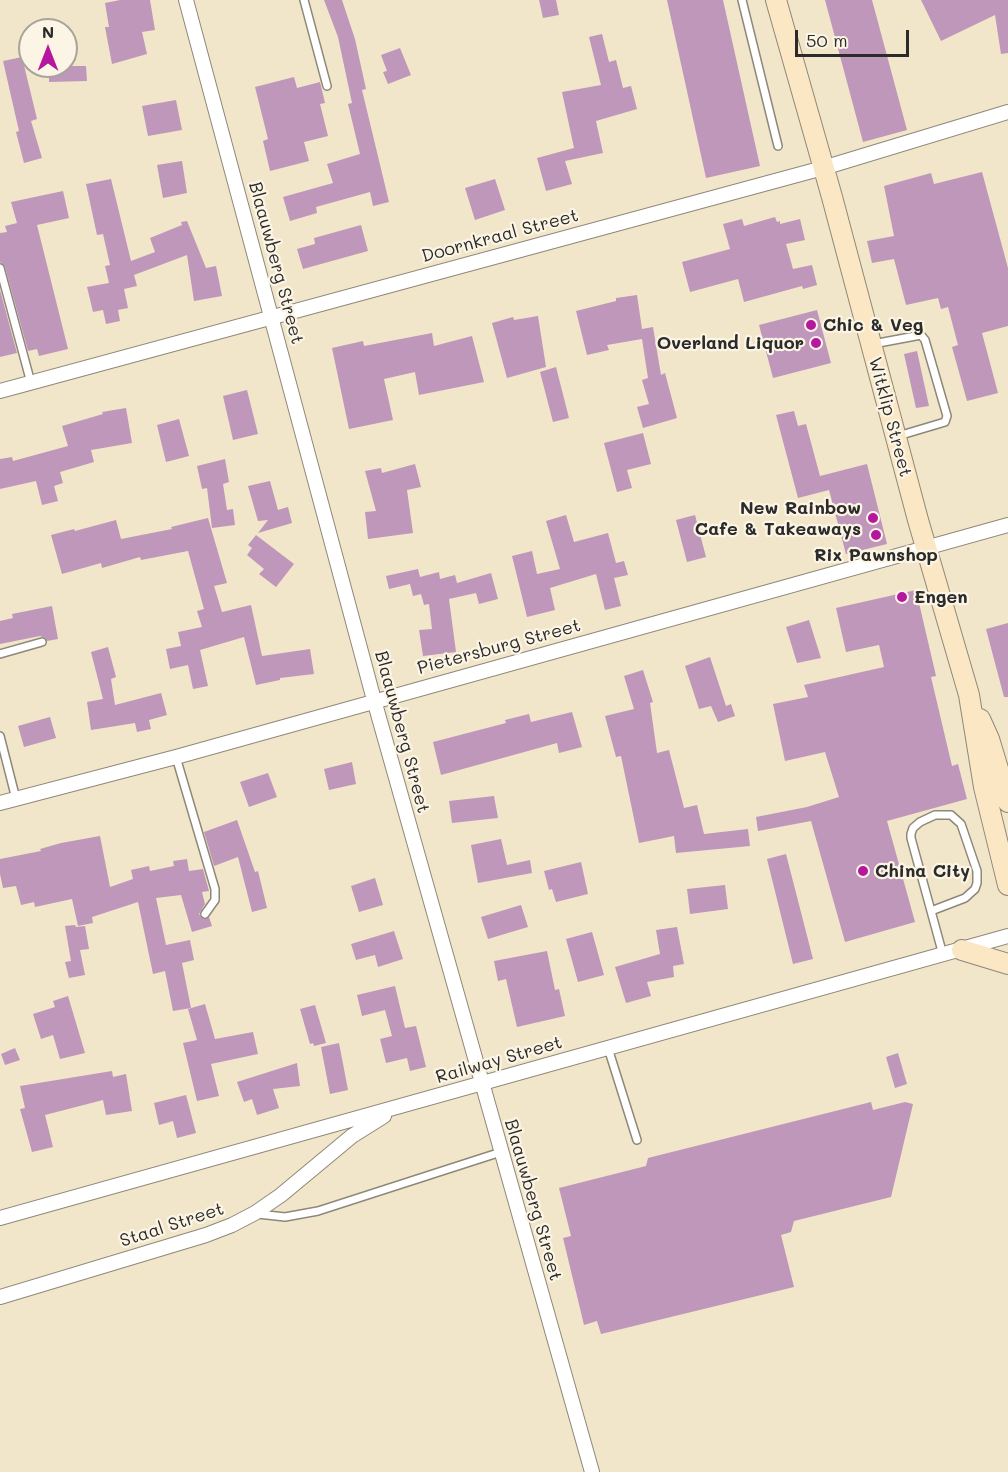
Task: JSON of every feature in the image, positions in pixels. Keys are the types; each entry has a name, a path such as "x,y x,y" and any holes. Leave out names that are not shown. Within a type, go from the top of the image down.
{"main road":[{"name":"Witklip Street","path":"776,0 969,695"},
{"path":"969,695 989,739 1008,802"},
{"path":"969,695 984,787 1008,885"},
{"path":"953,953 1008,964"}],"street":[{"name":"Blaauwberg Street","path":"186,0 374,700 592,1472"},
{"name":"Doornkraal Street","path":"0,391 823,168 1008,112"},
{"name":"Pietersburg Street","path":"0,803 176,757 1008,525"},
{"name":"Railway Street","path":"0,1218 1008,936"},
{"name":"Staal Street","path":"0,1297 232,1226 281,1195 352,1136 396,1108"}],"lane":[{"path":"304,0 327,87"},
{"path":"742,0 778,146"},
{"path":"0,268 31,383"},
{"path":"871,344 921,335 925,340 947,416 945,422 896,437"},
{"path":"0,654 42,642"},
{"path":"0,736 16,799"},
{"path":"176,757 216,889 215,900 205,914"},
{"path":"931,911 965,898 975,889 977,883 977,870 961,824 951,815 935,815 920,822 913,828 911,834 931,911 953,953"},
{"path":"608,1048 638,1140"},
{"path":"255,1213 285,1217 318,1210 501,1152"}],"building":[{"path":"120,0 150,0 155,30 142,32 147,54 112,64 105,27 109,27 105,3"},
{"path":"324,0 342,0 355,39 366,89 362,90 389,202 373,206 370,192 316,207 317,213 290,221 283,197 333,183 327,164 360,154 348,104 352,103 338,37"},
{"path":"539,0 556,0 559,15 543,18"},
{"path":"667,0 723,0 760,166 706,178"},
{"path":"825,0 872,0 907,130 863,142"},
{"path":"921,0 1008,0 1008,53 1001,54 995,15 941,41"},
{"path":"602,34 609,62 616,60 623,88 631,86 637,109 596,121 603,153 565,161 572,184 546,191 537,158 574,148 562,92 601,85 589,37"},
{"path":"400,48 411,75 388,84 383,72 387,71 381,55"},
{"path":"18,58 18,78 27,78 37,119 31,121 42,158 24,163 3,61"},
{"path":"78,66 86,66 87,81 49,82 49,78 78,78"},
{"path":"294,77 297,88 320,82 325,103 320,104 328,136 304,142 309,161 270,171 263,141 268,139 255,87"},
{"path":"176,100 182,130 148,136 142,106"},
{"path":"182,161 187,193 163,198 157,165"},
{"path":"982,172 1008,268 1008,326 982,333 998,393 967,401 952,347 958,345 948,307 941,309 938,298 906,305 894,259 872,263 867,241 894,236 884,186 931,173 934,184"},
{"path":"111,179 131,261 155,252 150,238 187,221 206,268 216,266 222,296 194,301 187,255 134,275 137,286 124,289 128,308 118,310 120,321 106,324 103,310 93,312 87,287 109,283 105,266 110,265 103,234 97,235 86,184"},
{"path":"495,179 505,210 475,220 465,188"},
{"path":"63,191 69,218 37,225 68,349 39,356 37,349 28,351 5,267 0,262 0,233 7,232 5,226 17,223 11,202"},
{"path":"775,217 780,224 800,219 805,240 786,244 793,269 812,265 817,285 803,289 802,286 744,302 738,279 690,292 682,262 730,249 723,224 742,219 744,226"},
{"path":"361,225 368,251 303,269 297,249 315,244 314,238"},
{"path":"0,290 17,353 0,357"},
{"path":"637,295 642,329 653,327 661,375 665,373 677,418 643,428 637,407 649,404 642,380 648,378 642,339 607,345 609,350 587,355 576,311 616,301 616,298"},
{"path":"817,310 831,363 773,378 759,325"},
{"path":"538,316 546,367 507,378 492,323 513,317 514,320"},
{"path":"432,333 434,346 472,336 484,382 419,395 415,372 384,379 393,420 349,429 332,348 363,341 364,346"},
{"path":"917,351 929,406 916,408 904,354"},
{"path":"556,367 569,418 553,422 540,372"},
{"path":"247,390 258,434 233,440 223,396"},
{"path":"126,408 132,443 91,450 94,462 60,472 63,483 54,486 58,501 42,505 36,481 0,489 0,459 12,457 13,461 68,446 62,426 103,414 102,412"},
{"path":"794,411 798,426 806,424 820,476 867,464 887,544 846,554 829,490 798,498 776,415"},
{"path":"179,419 189,456 166,462 157,425"},
{"path":"643,433 651,464 627,470 632,488 617,492 604,443"},
{"path":"225,459 229,482 223,484 227,510 233,509 235,525 212,528 207,488 202,489 197,466"},
{"path":"415,464 421,487 407,490 413,533 368,539 365,512 376,511 365,471 381,468 382,473"},
{"path":"270,481 278,510 288,507 292,523 258,533 268,520 258,521 248,486"},
{"path":"566,515 574,542 608,533 616,563 624,561 628,575 614,578 621,606 605,610 596,574 550,588 555,610 527,617 512,556 532,551 537,574 560,569 546,521"},
{"path":"695,515 706,557 687,562 676,520"},
{"path":"208,518 227,583 214,586 222,612 251,605 262,656 310,649 314,674 280,678 280,680 256,685 244,637 200,650 208,686 193,689 188,665 170,669 166,649 181,646 178,632 202,627 197,611 204,609 188,551 141,560 140,557 102,568 101,563 62,574 51,535 116,520 121,539 172,529 171,527"},
{"path":"256,535 294,564 276,587 259,574 264,569 247,555 252,548 248,545"},
{"path":"418,569 420,577 439,572 440,579 455,575 457,583 491,573 498,599 479,604 476,593 449,599 456,652 423,656 419,630 432,629 429,604 424,605 421,594 413,596 410,584 389,589 386,576"},
{"path":"916,590 936,676 931,677 952,766 958,764 967,799 887,821 915,922 845,942 811,821 758,831 756,817 807,807 839,797 825,752 785,761 773,704 808,697 804,685 884,667 879,645 846,652 836,608"},
{"path":"52,606 58,639 47,641 40,636 0,644 0,621 13,618 12,614"},
{"path":"809,620 821,658 797,663 786,627"},
{"path":"1008,623 1008,697 1004,697 986,629"},
{"path":"108,647 116,677 111,679 115,705 161,693 167,715 149,720 151,729 137,732 135,723 91,730 87,702 103,699 91,652"},
{"path":"710,657 726,706 731,704 735,716 718,722 711,706 699,709 685,666"},
{"path":"643,670 653,702 650,703 657,753 669,750 684,808 697,805 704,834 748,829 750,846 676,853 674,836 639,843 621,756 616,757 605,716 634,709 624,676"},
{"path":"572,712 582,747 559,753 557,743 441,775 433,742 506,723 505,720 529,714 531,722"},
{"path":"50,717 56,738 24,747 18,726"},
{"path":"352,762 356,784 329,790 324,769"},
{"path":"268,773 277,797 249,807 240,782"},
{"path":"494,796 498,818 452,823 449,801"},
{"path":"237,820 255,872 258,871 267,908 252,912 238,857 214,866 204,832"},
{"path":"100,836 110,887 133,879 131,870 149,866 150,871 174,866 173,861 187,859 189,871 203,869 209,891 202,892 205,904 199,914 204,919 209,917 212,926 192,932 181,895 156,898 166,945 190,940 194,960 182,963 191,1008 173,1011 165,971 153,974 138,902 92,917 93,923 78,926 72,899 35,907 34,902 21,905 16,886 3,888 0,859 41,851 40,849 61,843"},
{"path":"501,839 507,865 530,860 532,873 478,883 471,845"},
{"path":"786,854 813,959 793,964 767,859"},
{"path":"581,862 588,894 556,902 552,889 549,890 544,871"},
{"path":"375,878 383,905 359,912 351,886"},
{"path":"725,885 728,909 690,914 687,889"},
{"path":"521,905 528,927 488,939 481,917"},
{"path":"75,925 76,927 85,926 89,949 80,950 85,975 69,978 65,962 71,961 65,926"},
{"path":"677,927 684,964 673,966 674,977 647,982 651,996 626,1003 615,967 660,954 656,930"},
{"path":"394,931 403,959 378,967 375,955 356,960 351,944"},
{"path":"592,932 604,975 578,982 566,939"},
{"path":"547,951 555,990 559,989 565,1016 517,1027 506,979 498,981 494,961"},
{"path":"395,986 405,1028 416,1026 426,1067 410,1071 407,1058 386,1063 380,1039 392,1036 385,1010 362,1016 357,995"},
{"path":"68,996 85,1053 60,1059 53,1035 41,1039 33,1014 55,1007 53,1001"},
{"path":"205,1004 215,1039 253,1032 258,1054 211,1064 219,1096 197,1101 183,1043 197,1040 188,1009"},
{"path":"315,1005 326,1043 314,1046 313,1043 310,1044 300,1009"},
{"path":"339,1043 348,1090 330,1094 321,1047"},
{"path":"15,1048 20,1060 5,1065 1,1054"},
{"path":"898,1053 907,1084 895,1088 886,1057"},
{"path":"297,1063 300,1086 273,1089 279,1108 257,1115 252,1099 244,1102 237,1082"},
{"path":"112,1071 113,1077 126,1074 132,1111 106,1115 103,1100 45,1115 53,1147 32,1152 20,1109 25,1108 20,1086"},
{"path":"186,1095 196,1133 177,1138 173,1121 159,1125 154,1103"},
{"path":"871,1102 873,1110 905,1102 913,1104 891,1197 794,1221 791,1232 781,1235 794,1287 601,1334 597,1321 584,1325 563,1238 571,1236 559,1188 646,1166 648,1158"}],"place":[{"name":"Chic & Veg","path":"811,325"},
{"name":"Overland Liquor","path":"816,343"},
{"name":"New Rainbow Cafe & Takeaways","path":"873,518"},
{"name":"Rix Pawnshop","path":"876,535"},
{"name":"Engen","path":"902,597"},
{"name":"China City","path":"863,871"}]}
